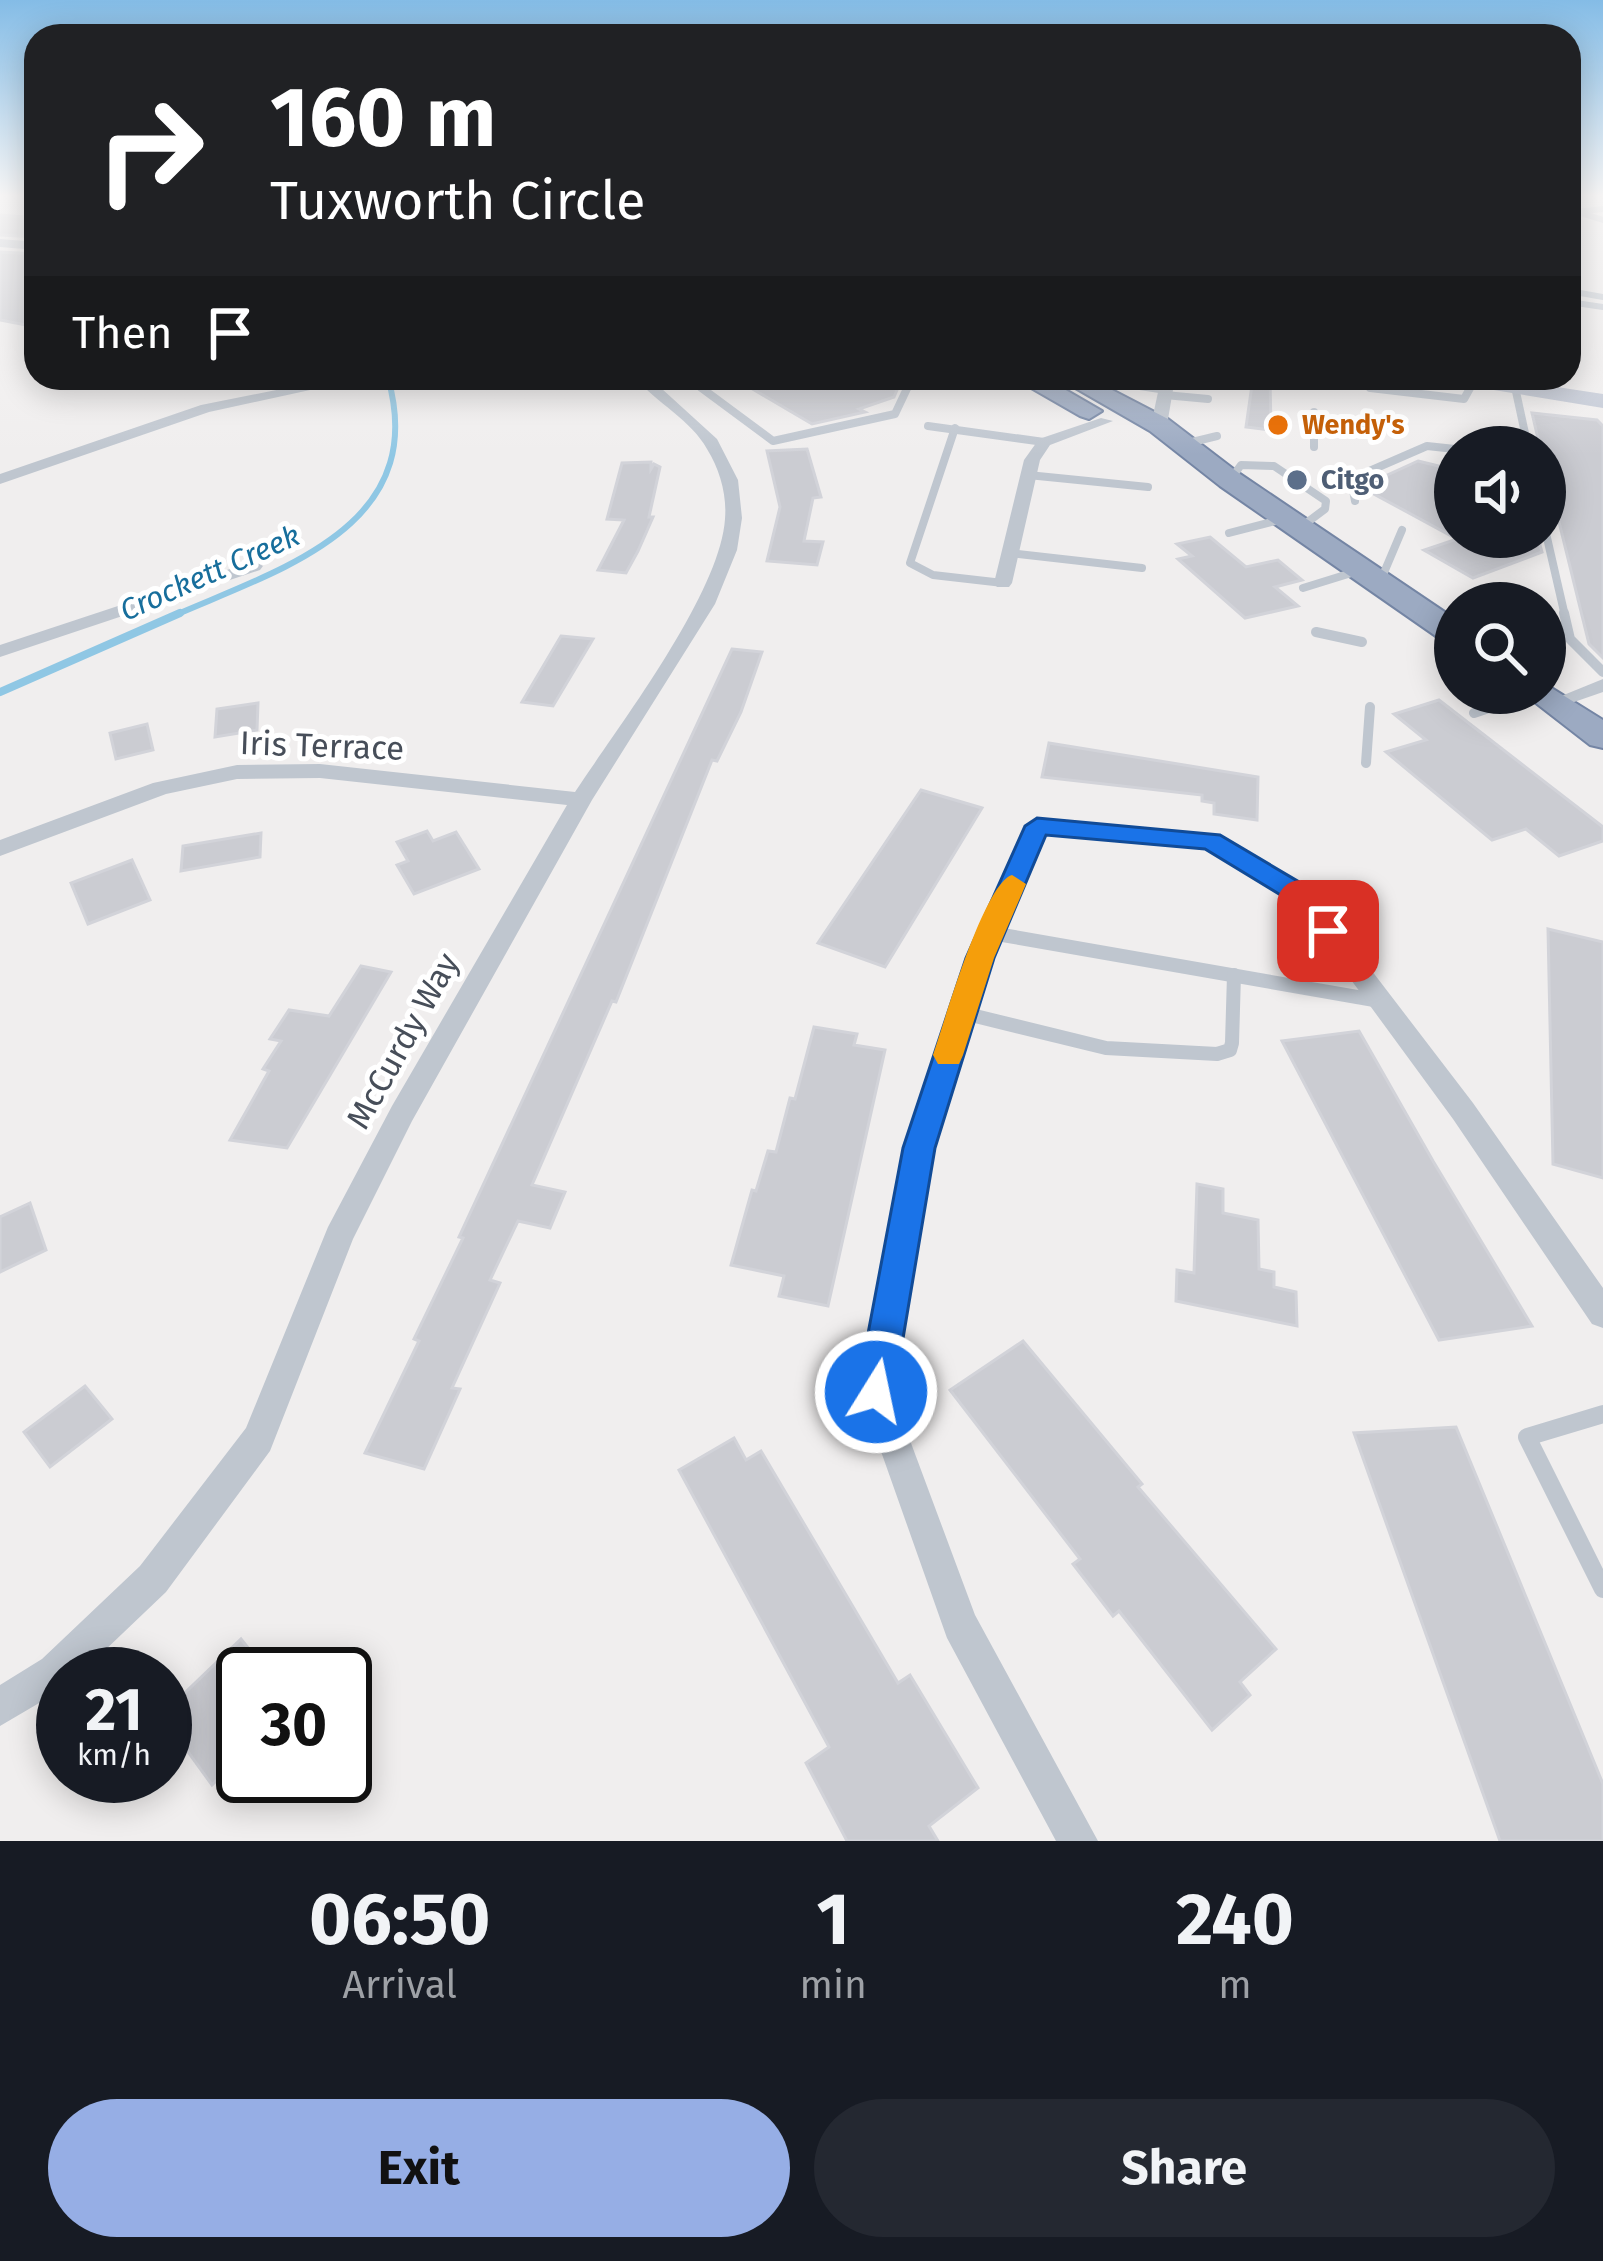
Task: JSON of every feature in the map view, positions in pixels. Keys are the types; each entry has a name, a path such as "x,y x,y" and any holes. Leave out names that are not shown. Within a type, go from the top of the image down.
{"highway":[{"path":"1048,390 1154,448 1230,480"},
{"path":"1093,390 1159,425 1230,480 1434,620"},
{"path":"1566,712 1603,737"}],"main road":[{"path":"1499,390 1517,396 1603,400"}],"street":[{"path":"0,479 206,409 299,390"},
{"name":"McCurdy Way","path":"0,1707 55,1672 153,1580 258,1439 339,1236 402,1114 581,800 706,604 728,550 734,518 730,480 712,442 655,390"},
{"path":"1159,425 1166,390"},
{"path":"1003,583 1028,475 1044,442 1106,421"},
{"path":"0,651 254,566"},
{"path":"1566,692 1603,685"},
{"name":"Iris Terrace","path":"0,848 161,788 237,772 320,772 581,800"},
{"path":"1078,1841 960,1625 876,1392 919,1148 991,933 1037,826 1211,841 1302,896 1463,1111 1603,1314"}],"lane":[{"path":"704,390 773,441 895,414 910,390"},
{"path":"1174,390 1208,398"},
{"path":"1387,390 1464,399 1465,390"},
{"path":"1517,396 1523,426"},
{"path":"1314,412 1314,447"},
{"path":"928,426 1044,442"},
{"path":"1184,444 1217,436 1208,426"},
{"path":"955,428 910,563 933,575 1003,583"},
{"path":"1355,501 1351,479 1434,447"},
{"path":"1028,475 1148,487"},
{"path":"1228,532 1294,522"},
{"path":"1303,588 1371,576 1402,530"},
{"path":"1010,553 1142,568"},
{"path":"1552,558 1570,639 1603,672"},
{"path":"1316,632 1362,642"},
{"path":"1366,763 1370,707"},
{"path":"991,933 1381,1002"},
{"path":"962,1013 1106,1048 1217,1054 1230,1050 1232,1043 1234,975"},
{"path":"1603,1414 1527,1437 1603,1589"}],"building":[{"path":"0,283 24,283 24,325 0,320"},
{"path":"754,390 897,390 894,397 859,409 865,412 812,424"},
{"path":"1251,390 1270,390 1271,430 1246,427"},
{"path":"1532,413 1597,420 1603,426 1603,658 1589,644 1566,550 1566,426 1535,426"},
{"path":"807,449 821,497 813,498 804,541 823,542 817,565 767,561 780,507 767,451"},
{"path":"1418,461 1434,465 1434,527 1361,487"},
{"path":"651,462 651,469 654,464 660,467 649,517 653,517 638,551 626,573 598,570 624,520 607,519 622,463"},
{"path":"1210,537 1246,567 1278,560 1302,580 1275,587 1298,606 1245,618 1178,559 1192,556 1177,544"},
{"path":"1438,558 1526,558 1473,578"},
{"path":"561,636 593,639 553,706 522,702"},
{"path":"732,649 762,652 741,712 717,761 712,760 616,1002 612,1001 532,1185 565,1192 550,1228 518,1221 490,1280 500,1283 452,1388 460,1389 424,1469 365,1453 419,1341 414,1339 463,1238 459,1237"},
{"path":"1434,702 1434,714 1457,714 1603,827 1603,841 1559,856 1526,829 1492,840 1386,752 1426,740 1394,714"},
{"path":"258,703 257,730 215,737 217,709"},
{"path":"147,724 153,750 116,759 110,733"},
{"path":"1049,743 1258,777 1257,820 1214,814 1214,803 1202,801 1202,795 1042,777"},
{"path":"921,790 982,808 885,967 818,943"},
{"path":"427,831 433,841 456,832 479,869 414,894 397,865 408,861 397,842"},
{"path":"261,833 260,857 181,871 183,846"},
{"path":"132,860 150,900 88,924 71,883"},
{"path":"1548,929 1603,942 1603,1178 1553,1164"},
{"path":"361,966 391,972 287,1148 230,1140 269,1071 263,1069 281,1041 270,1039 289,1010 329,1016"},
{"path":"814,1027 857,1034 854,1045 885,1050 828,1306 779,1296 784,1276 731,1265 752,1190 756,1191 768,1151 776,1152 790,1098 795,1099"},
{"path":"1359,1031 1532,1326 1439,1340 1282,1041"},
{"path":"1197,1184 1223,1189 1223,1213 1258,1220 1259,1269 1274,1272 1274,1287 1296,1292 1297,1326 1176,1301 1177,1270 1194,1273"},
{"path":"30,1203 46,1250 0,1272 0,1217"},
{"path":"1023,1341 1142,1484 1138,1487 1276,1649 1240,1682 1250,1695 1212,1730 1119,1611 1113,1616 1073,1564 1080,1559 950,1390"},
{"path":"85,1386 112,1419 50,1467 24,1432"},
{"path":"1456,1427 1603,1784 1603,1841 1500,1841 1354,1433"},
{"path":"734,1438 746,1460 761,1451 898,1683 910,1675 978,1788 929,1826 938,1841 847,1841 806,1763 829,1747 679,1470"},
{"path":"216,1663 216,1781 212,1785 192,1757 192,1686"}],"waterway":[{"name":"Crockett Creek","path":"178,614 299,559 336,535 367,506 387,471 395,429 390,390"},
{"name":"Crockett Creek","path":"0,692 178,614"},
{"name":"Crockett Creek","path":"173,616 178,614"}],"slow traffic":[{"path":"948,1055 980,958 1012,884"}],"place":[{"name":"Wendy's","path":"1278,425"},
{"name":"Citgo","path":"1297,480"}],"route":[{"path":"876,1392 919,1148 980,958 1037,826 1211,841 1302,896 1328,931"}]}
